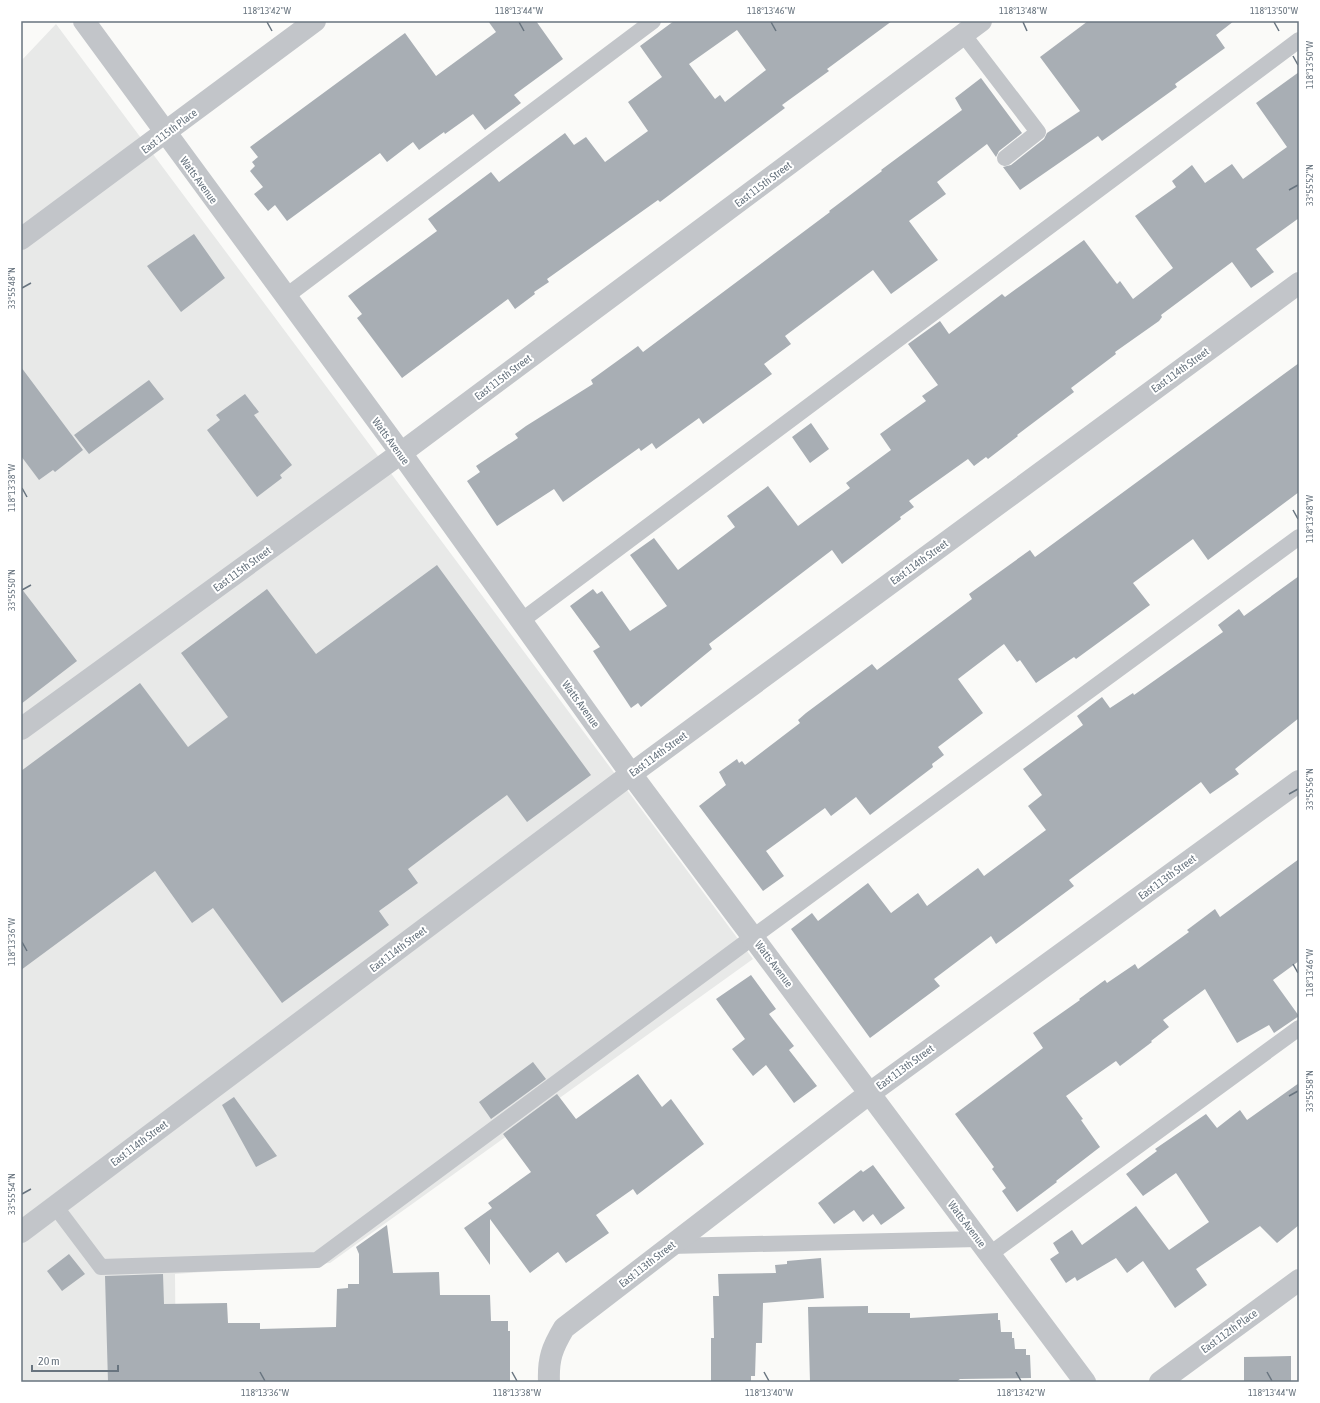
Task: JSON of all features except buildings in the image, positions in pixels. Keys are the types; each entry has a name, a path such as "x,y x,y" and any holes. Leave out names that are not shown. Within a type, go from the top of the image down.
{"street":[{"name":"Watts Avenue","path":"84,21 165,134 401,453 631,774 1085,1382"},
{"name":"East 115th Place","path":"21,239 165,134 315,21"},
{"name":"East 115th Street","path":"21,729 401,453 981,21"},
{"name":"East 114th Street","path":"21,1232 631,774 1299,283"},
{"name":"East 113th Street","path":"549,1382 548,1362 553,1346 564,1328 870,1093 1299,781"},
{"name":"East 112th Place","path":"1160,1382 1299,1280"}],"lane":[{"path":"285,297 653,21"},
{"path":"963,34 1038,132 1005,158"},
{"path":"521,621 1299,40"},
{"path":"55,1206 101,1267 317,1260 753,937 1299,537"},
{"path":"670,1246 984,1246 1299,1028"}],"shaded area":[{"path":"56,24 753,959 330,1263 175,1274 176,1382 21,1382 21,61"}]}
